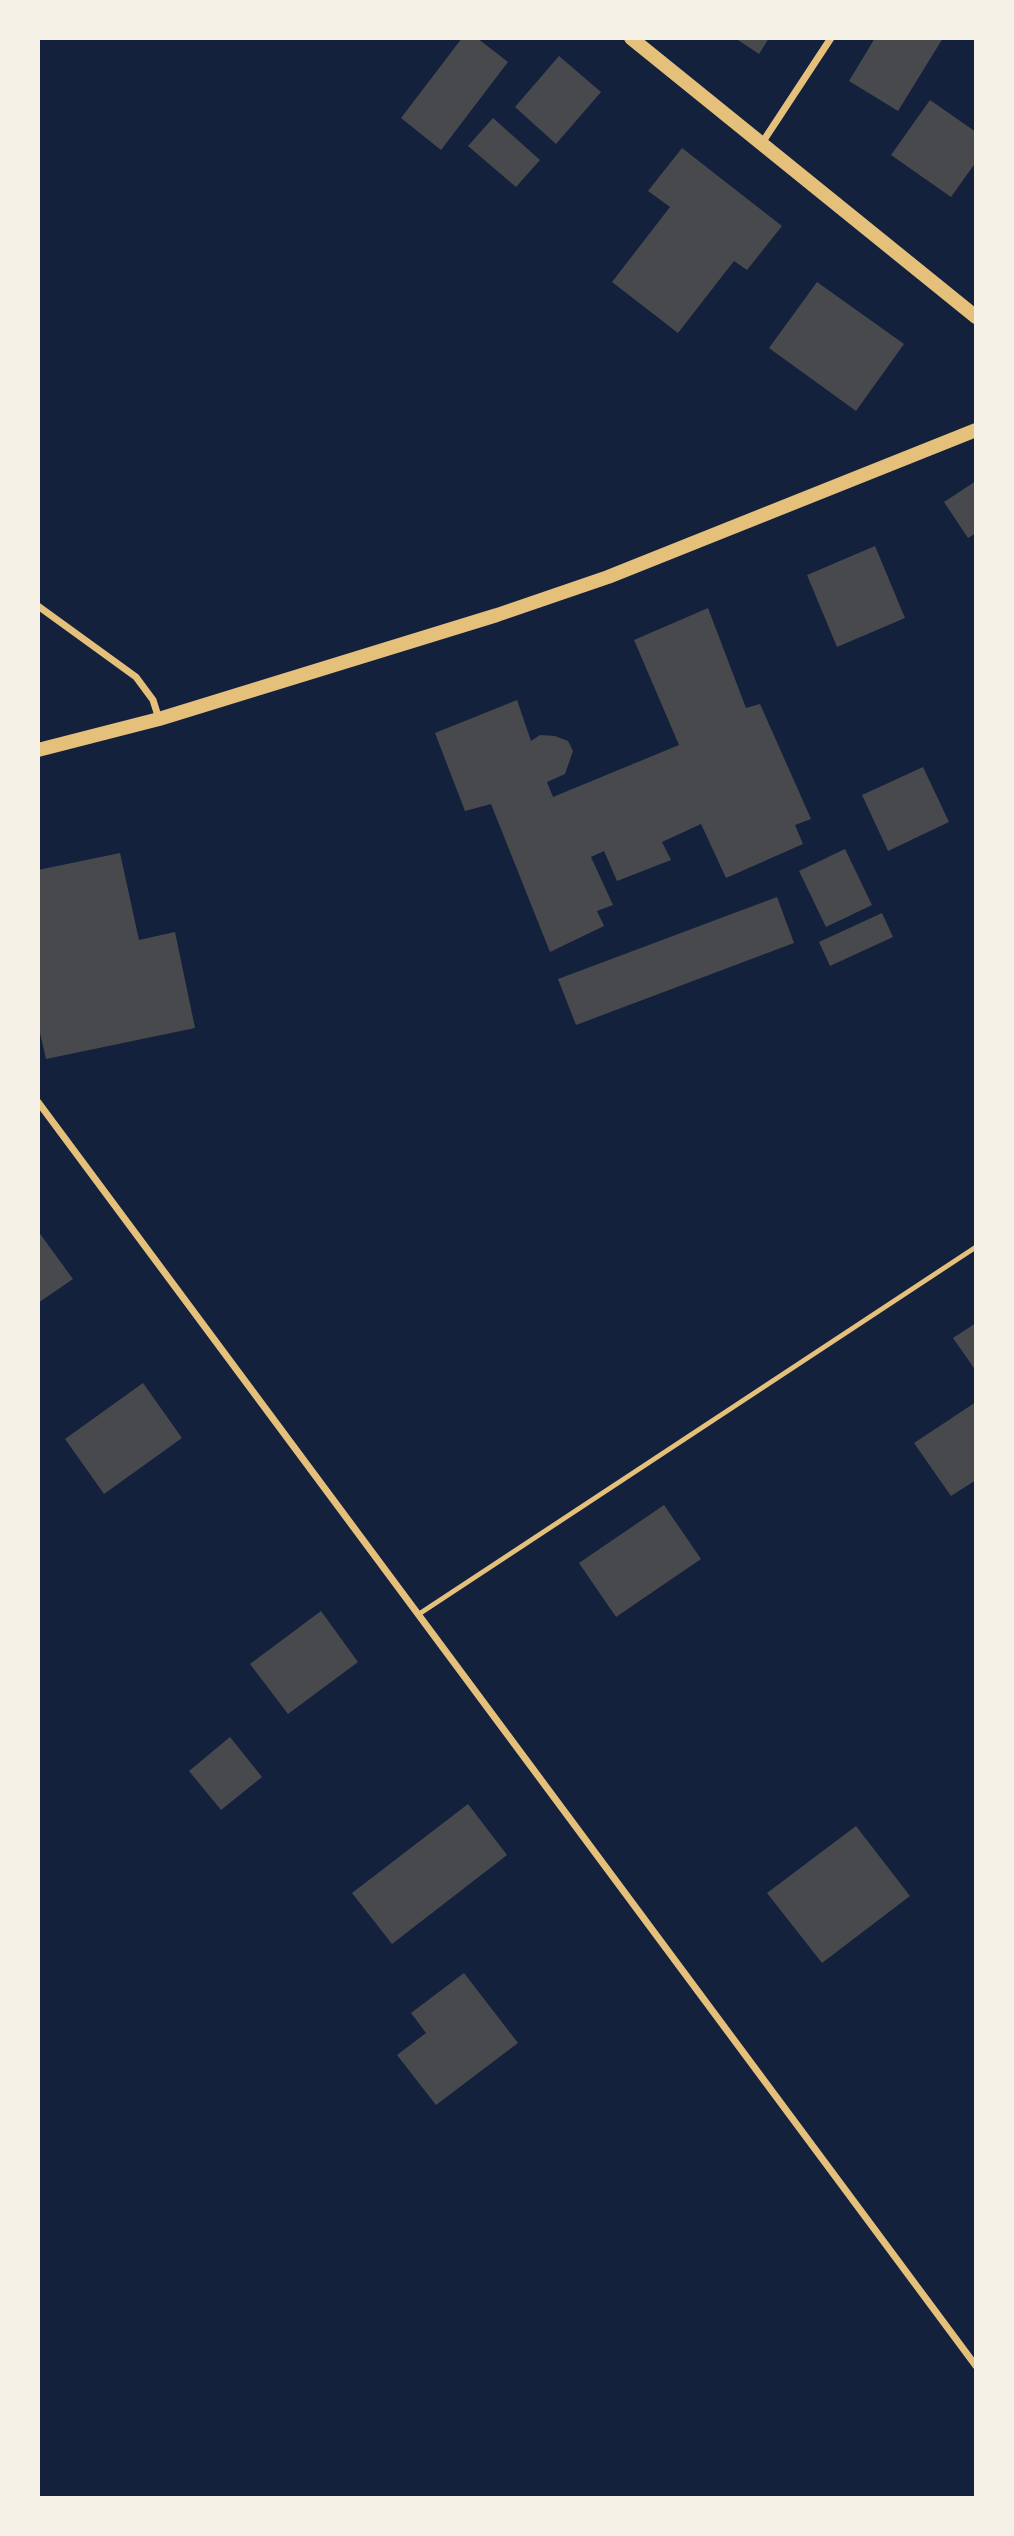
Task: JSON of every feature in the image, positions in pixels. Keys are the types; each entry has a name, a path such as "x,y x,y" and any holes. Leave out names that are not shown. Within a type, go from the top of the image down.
{"main road":[{"path":"631,38 975,317"},
{"path":"38,750 159,719 497,615 608,577 975,430"}],"street":[{"path":"761,144 831,38"},
{"path":"38,606 136,677 153,700 159,719"},
{"path":"38,1102 975,2366"}],"lane":[{"path":"419,1614 975,1247"}],"building":[{"path":"462,38 477,38 508,62 441,150 401,118"},
{"path":"735,38 769,38 759,54"},
{"path":"875,38 943,38 898,111 849,81"},
{"path":"559,56 601,92 556,144 515,107"},
{"path":"930,100 976,132 976,162 951,197 891,155"},
{"path":"493,118 540,160 516,187 468,146"},
{"path":"682,148 782,226 747,270 734,261 678,333 612,282 670,207 648,191"},
{"path":"817,282 904,344 856,411 769,348"},
{"path":"976,481 976,533 968,538 944,502"},
{"path":"875,546 905,618 837,647 807,575"},
{"path":"708,608 746,708 760,704 811,819 795,825 803,844 726,878 701,824 662,842 671,860 617,881 604,851 591,857 613,905 597,911 604,926 550,952 491,804 465,811 435,733 517,700 531,741 540,735 555,736 568,741 573,751 565,774 547,782 553,797 679,745 634,640"},
{"path":"923,767 949,822 888,851 862,795"},
{"path":"845,849 872,905 826,927 799,871"},
{"path":"120,853 139,940 175,932 195,1028 46,1059 38,1024 38,870"},
{"path":"777,897 794,943 576,1025 558,979"},
{"path":"882,913 893,937 830,966 819,942"},
{"path":"38,1231 73,1279 38,1303"},
{"path":"976,1323 976,1371 953,1338"},
{"path":"143,1383 182,1438 104,1494 65,1439"},
{"path":"976,1402 976,1480 951,1496 914,1443"},
{"path":"664,1505 701,1559 616,1617 579,1563"},
{"path":"321,1611 358,1662 288,1714 250,1664"},
{"path":"230,1737 262,1777 221,1810 189,1771"},
{"path":"468,1804 507,1855 392,1944 352,1893"},
{"path":"856,1826 910,1896 822,1963 767,1893"},
{"path":"464,1973 518,2043 436,2105 397,2055 426,2033 411,2013"}]}
